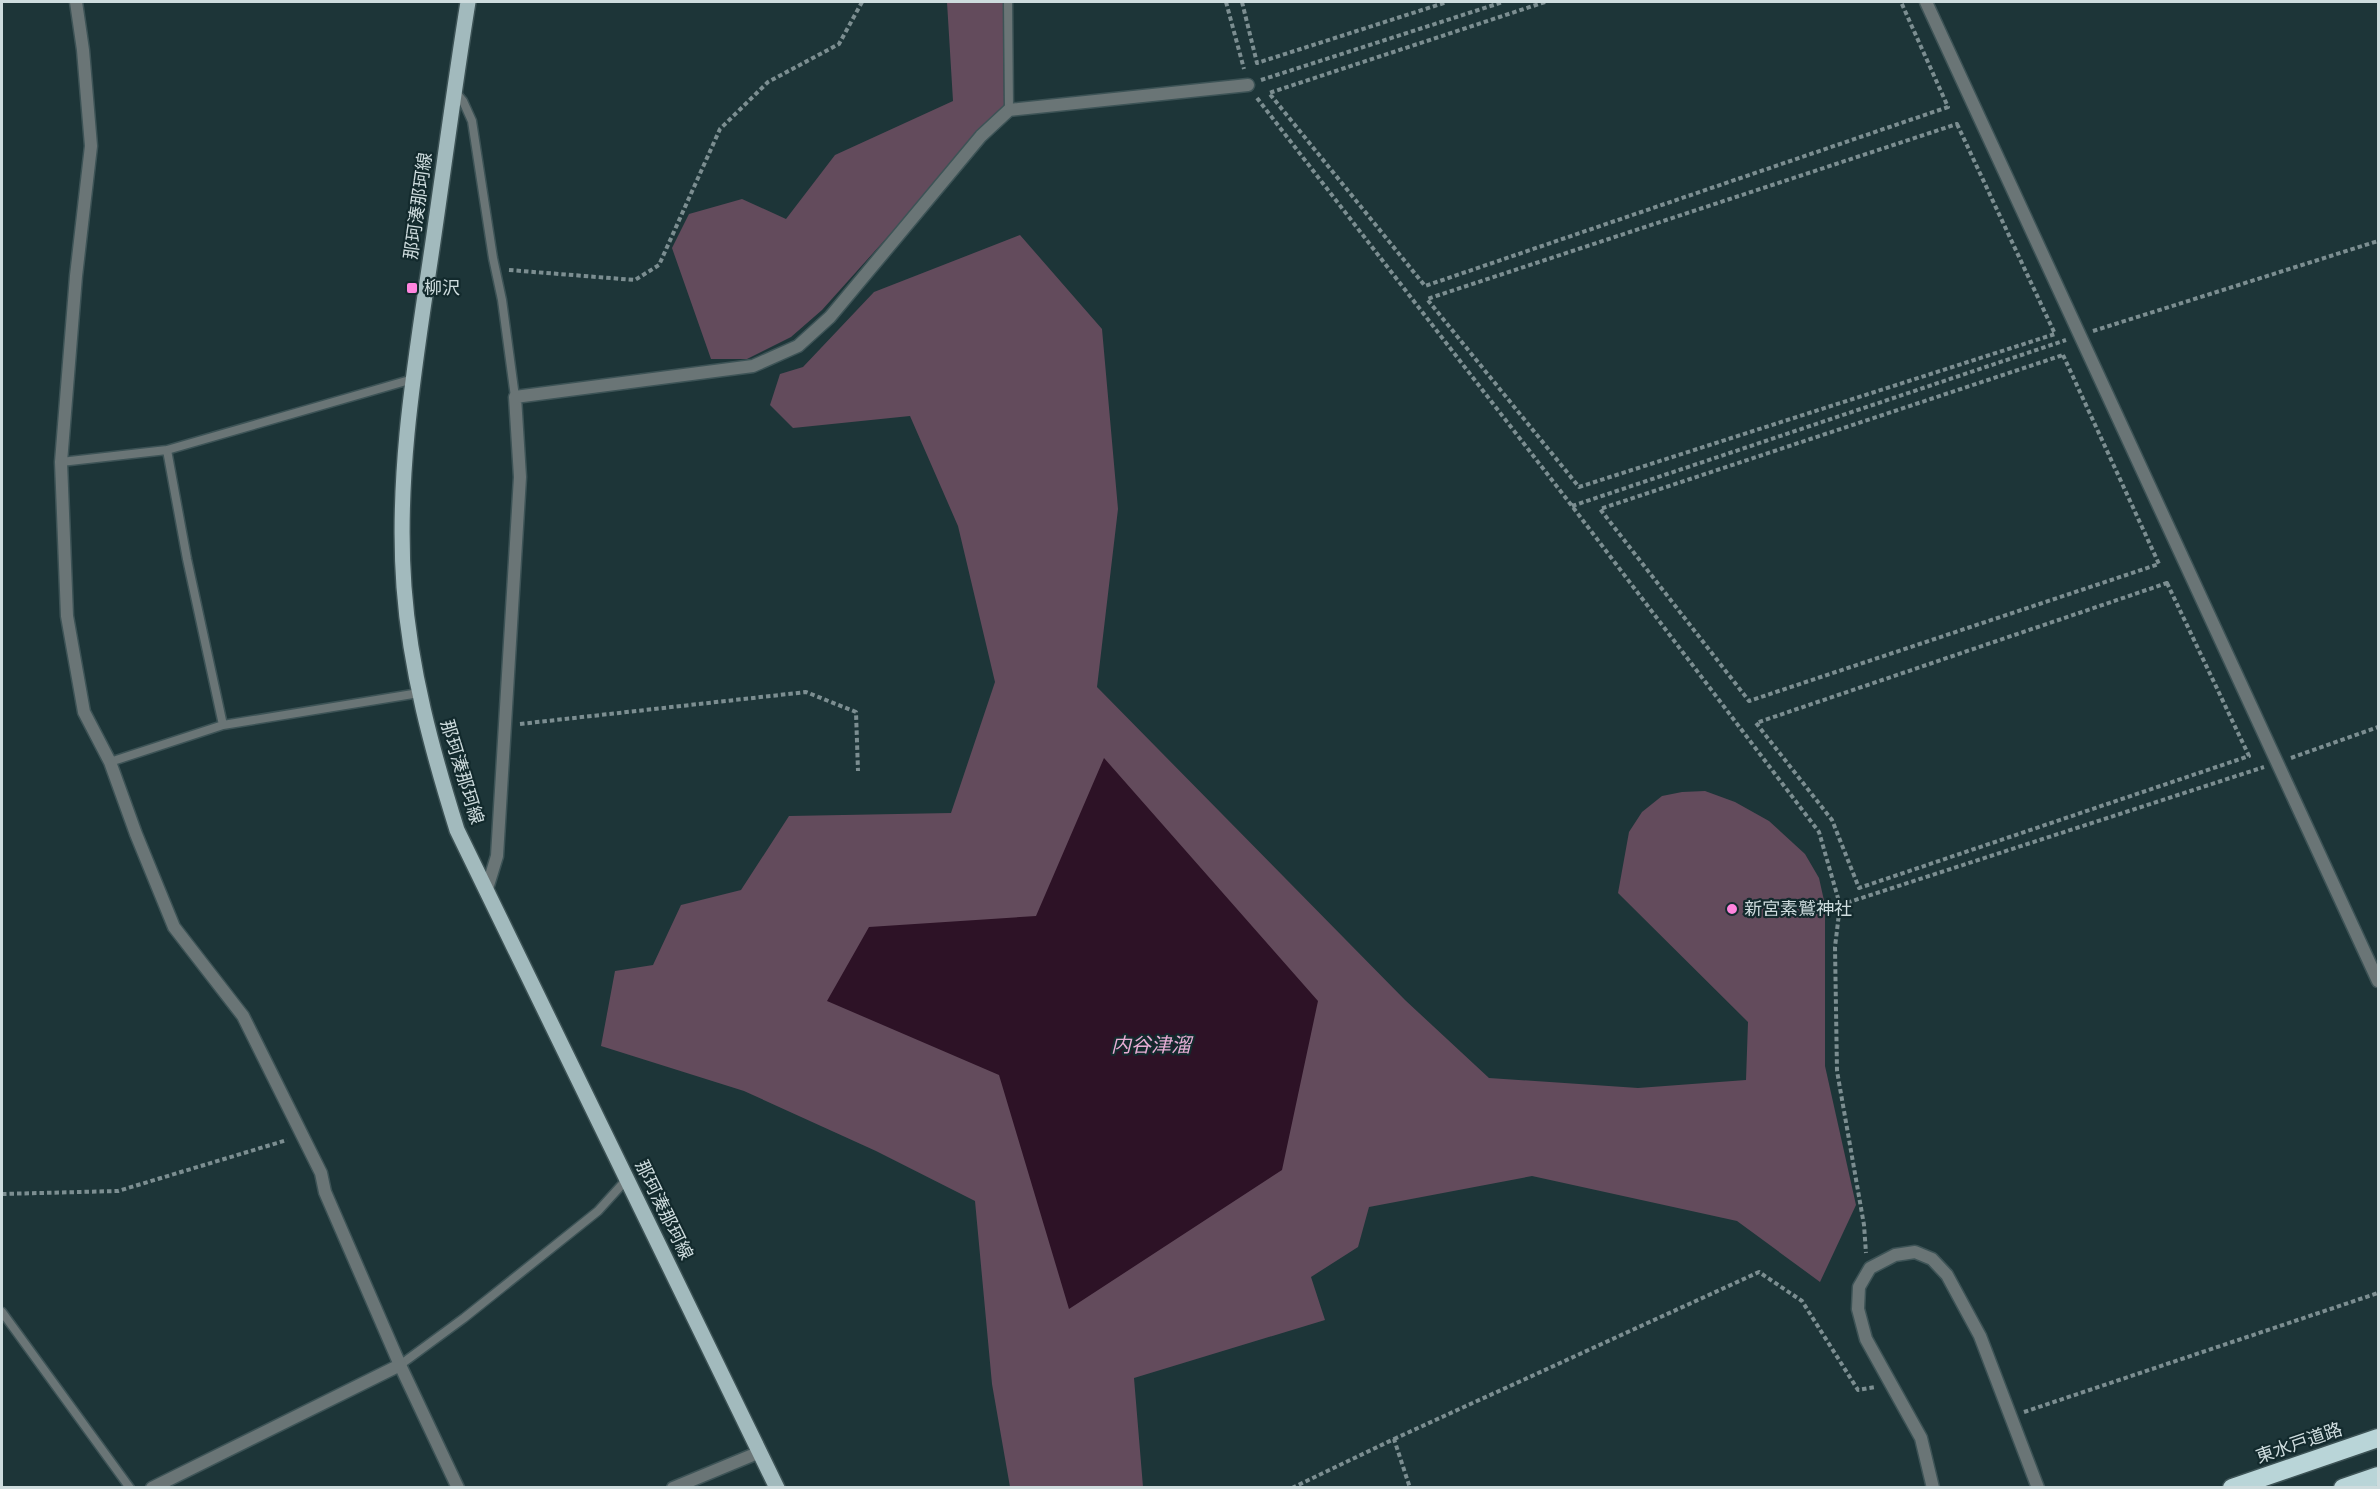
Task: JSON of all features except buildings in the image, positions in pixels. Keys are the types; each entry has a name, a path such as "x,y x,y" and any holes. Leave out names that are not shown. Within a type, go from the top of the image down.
{"highway":[{"name":"東水戸道路","path":"2232,1488 2379,1438"},
{"path":"2343,1488 2379,1476"}],"main road":[{"name":"那珂湊那珂線","path":"468,2 453,90 413,379 402,503 403,574 413,666 436,762 457,830 777,1488"}],"street":[{"path":"76,2 92,146 76,276 61,462 67,616 84,712 110,762 174,927 243,1016 303,1135 321,1173 325,1192 400,1365 458,1488"},
{"path":"1926,2 2379,981"},
{"path":"486,892 497,856 520,477 515,397 753,366 798,346 830,316 981,136 1009,110 1248,85"},
{"path":"1933,1488 1921,1438 1866,1339 1858,1309 1859,1287 1870,1268 1895,1255 1915,1252 1932,1259 1947,1275 1980,1336 2013,1416 2038,1488"},
{"path":"152,1488 400,1365"},
{"path":"673,1488 760,1452"}],"lane":[{"path":"1008,2 1009,110"},
{"path":"453,90 463,101 472,121 502,300 515,397"},
{"path":"61,462 167,450 413,379"},
{"path":"167,450 187,559 223,725"},
{"path":"110,762 223,725 419,693"},
{"path":"400,1365 464,1318 598,1211 627,1179"},
{"path":"2,1312 130,1488"}],"path":[{"path":"495,268 635,280 659,265 720,129 768,82 839,44 862,2"},
{"path":"1226,2 1248,85 1264,109 1572,506 1819,832 1840,905 1835,947 1837,1071 1864,1225 1865,1250 1870,1268"},
{"path":"1242,2 1257,63 1447,2"},
{"path":"1248,85 1503,2"},
{"path":"1545,2 1269,93 1425,286 1948,107 1901,2"},
{"path":"1957,124 2055,334 1579,487 1427,299 1957,124"},
{"path":"1572,506 2080,336 2379,241"},
{"path":"2063,355 2159,564 1749,701 1600,509 2063,355"},
{"path":"2167,583 2249,756 1859,888 1832,820 1756,723 2167,583"},
{"path":"505,726 806,692 856,712 858,771"},
{"path":"1840,905 2379,728"},
{"path":"2,1194 118,1191 303,1135"},
{"path":"1292,1488 1759,1272 1802,1301 1858,1390 1891,1384"},
{"path":"2013,1416 2379,1293"},
{"path":"1394,1439 1410,1488"}],"shaded area":[{"path":"947,2 1003,2 1004,107 822,310 791,337 747,359 711,359 672,248 689,214 742,199 786,219 835,155 953,101"},
{"path":"1020,235 1102,329 1118,509 1097,687 1405,1000 1489,1078 1638,1088 1746,1080 1748,1022 1618,893 1629,832 1642,812 1662,796 1705,791 1735,802 1769,821 1805,854 1819,878 1825,905 1825,1066 1856,1205 1820,1282 1737,1221 1532,1176 1369,1207 1358,1247 1311,1277 1325,1320 1134,1378 1143,1487 1010,1487 992,1384 975,1201 876,1151 744,1091 601,1046 615,971 653,965 681,905 741,890 789,816 951,813 995,682 958,526 910,416 793,428 770,405 780,374 803,367 874,292"}],"water":[{"name":"内谷津溜","path":"1104,758 1318,1001 1282,1170 1069,1309 999,1075 827,1001 869,927 1036,916"}],"place":[{"name":"柳沢","path":"412,288"},
{"name":"新宮素鷲神社","path":"1732,909"}]}
